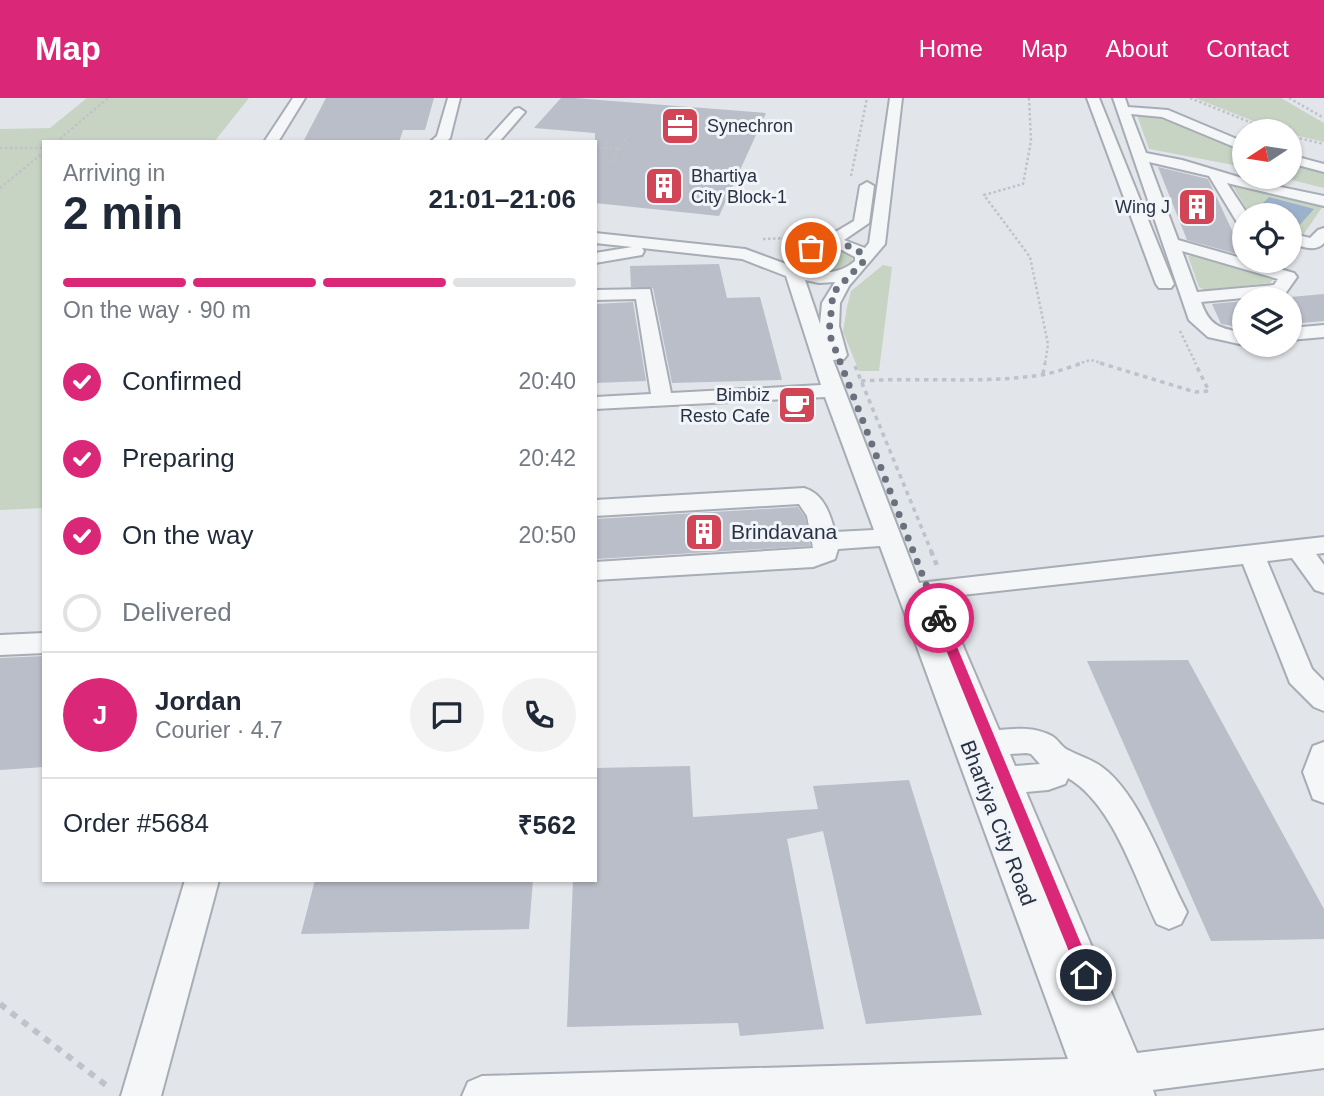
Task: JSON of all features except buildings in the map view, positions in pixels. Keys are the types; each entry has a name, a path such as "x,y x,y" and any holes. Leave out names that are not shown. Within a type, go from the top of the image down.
{"street":[{"path":"272,140 299,98"},
{"path":"288,140 314,98"},
{"path":"440,140 443,138 454,98"},
{"path":"874,148 883,98"},
{"name":"Bhartiya City Road","path":"896,98 877,244 833,293 829,333 927,590 1005,780 1115,1086"},
{"path":"1165,284 1094,101 1164,113 1232,142"},
{"path":"1122,105 1201,324 1232,337"},
{"path":"494,140 519,112"},
{"path":"478,140 494,121"},
{"path":"1142,157 1193,160 1232,169"},
{"path":"1170,159 1324,201"},
{"path":"1302,162 1324,168"},
{"path":"597,239 745,254 798,254 825,244 861,223 870,173"},
{"path":"1214,173 1233,203"},
{"path":"597,231 798,254 820,278 855,268 863,255 855,248 825,244"},
{"path":"1302,241 1314,244 1324,233"},
{"path":"1171,243 1288,277 1279,290 1190,298"},
{"path":"597,258 665,245"},
{"name":"Bhartiya City Road","path":"798,254 833,390 890,537 1115,1086"},
{"path":"597,295 644,293 662,399"},
{"path":"1302,333 1324,331"},
{"path":"597,403 833,390"},
{"path":"597,508 804,496 812,500 818,514 826,553 813,558 597,570"},
{"path":"825,541 890,537"},
{"path":"927,590 1324,545"},
{"path":"1298,548 1324,584"},
{"path":"1252,554 1300,675 1324,699"},
{"path":"0,645 42,643"},
{"path":"991,744 1032,741 1047,748 1054,759 1054,775 1005,780"},
{"path":"1324,755 1319,772 1324,789"},
{"path":"1054,759 1070,763 1090,774 1108,790 1118,804 1169,912"},
{"path":"141,1096 201,882"},
{"path":"482,1096 1115,1086 1324,1049"}],"path":[{"path":"58,140 108,98"},
{"path":"849,185 867,98"},
{"path":"1028,98 1031,141 1023,184 984,195 1030,257 1048,344 1043,374"},
{"path":"1190,98 1242,119"},
{"path":"1289,98 1324,118"},
{"path":"610,162 627,136"},
{"path":"1302,139 1324,144"},
{"path":"597,147 619,149"},
{"path":"0,148 42,150"},
{"path":"0,188 42,152"},
{"path":"756,239 798,254"},
{"path":"861,381 905,377 973,380 1043,374 1091,360 1195,392 1209,391 1181,335 1165,284"},
{"path":"0,1004 120,1096"}],"green space":[{"path":"87,98 249,98 216,140 42,140 42,508 0,510 0,129 50,128"},
{"path":"1195,98 1281,98 1324,123 1324,142 1302,137 1302,119 1248,119"},
{"path":"1137,115 1167,117 1232,144 1232,165 1149,149"},
{"path":"1302,164 1324,170 1324,188 1302,182"},
{"path":"1235,189 1255,189 1323,206 1302,237 1302,203 1243,203"},
{"path":"834,247 853,252 852,261 826,272 811,271 799,264 809,254"},
{"path":"1198,254 1232,265 1232,273 1258,273 1274,278 1270,283 1205,290 1199,287 1188,256"},
{"path":"883,265 892,267 879,371 859,371 843,332 847,307 851,291"}],"water":[{"path":"1269,197 1292,203 1263,203"},
{"path":"1302,206 1314,209 1302,222"}],"way so far":[{"path":"811,248 825,244 841,244 855,248 865,258 833,293 829,333 939,618"}],"place":[{"name":"Synechron","path":"680,126"},
{"name":"Bhartiya City Block-1","path":"664,186"},
{"name":"Wing J","path":"1197,207"},
{"name":"Bimbiz Resto Cafe","path":"797,405"},
{"name":"Brindavana","path":"704,532"}],"route":[{"path":"939,618 1086,975"}]}
